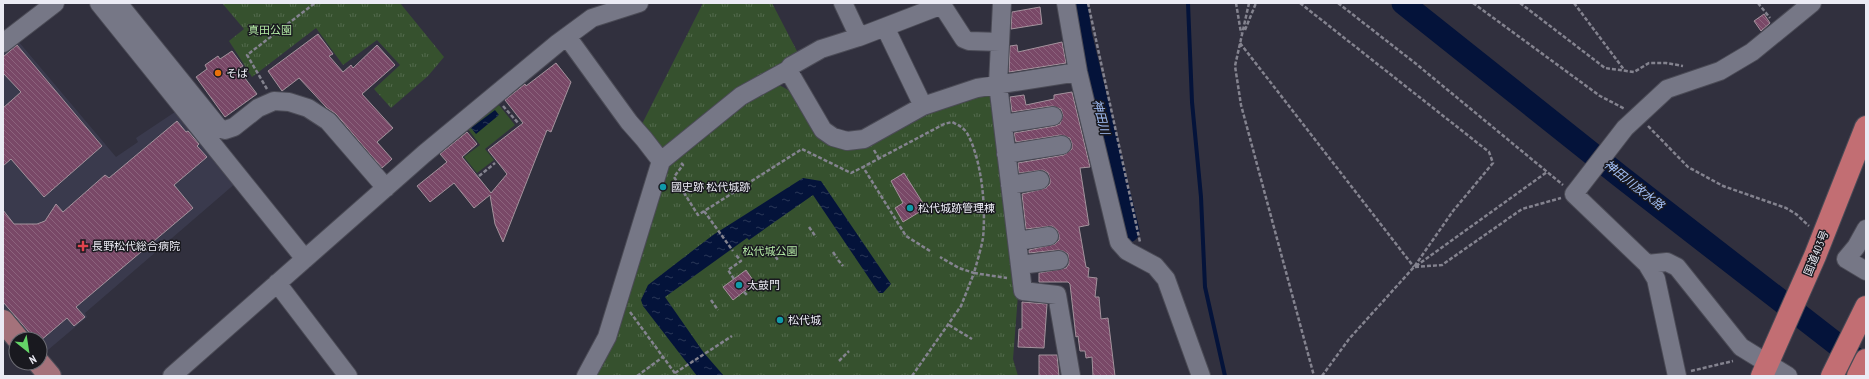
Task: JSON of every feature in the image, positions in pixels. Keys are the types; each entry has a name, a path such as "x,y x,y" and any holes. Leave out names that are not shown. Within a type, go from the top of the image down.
{"highway":[{"name":"国道403号","path":"1768,362 1815,256 1866,127"},
{"path":"1832,376 1866,307"},
{"path":"1858,376 1866,360"}],"main road":[{"path":"3,322 11,331"}],"street":[{"path":"3,43 55,3"},
{"path":"99,3 304,259"},
{"path":"118,3 219,128 225,130 234,126 258,108 274,101 289,102 308,108 328,121 386,188"},
{"path":"172,376 424,154 558,43 568,38 592,11 639,3"},
{"path":"843,3 859,37"},
{"path":"1002,3 998,84 1023,291 1057,295 1071,376"},
{"path":"1066,3 1078,72 1119,242 1127,251 1155,266 1166,279 1201,376"},
{"path":"1675,375 1656,279 1647,264 1577,190 1625,128 1667,89 1720,72 1752,52 1812,3"},
{"path":"586,376 607,337 617,303 667,156 741,96 822,49 859,37 942,4 964,39 969,41 1000,42"},
{"path":"885,26 923,106"},
{"path":"568,38 629,122 667,156"},
{"path":"788,70 823,130 833,137 847,141 864,139 923,106 977,88 1078,72"},
{"path":"1002,124 1053,116"},
{"path":"1006,154 1062,144"},
{"path":"1010,185 1040,180"},
{"path":"1866,229 1856,247 1846,259 1866,272"},
{"path":"1018,241 1049,236"},
{"path":"1021,273 1059,260"},
{"path":"1647,264 1667,262 1677,267 1741,347 1768,362 1788,376"},
{"path":"277,283 348,376"}],"path":[{"path":"274,101 247,55 315,3"},
{"path":"1088,3 1145,260"},
{"path":"1236,3 1242,36"},
{"path":"1249,3 1235,66 1241,105 1314,376"},
{"path":"1242,36 1256,3"},
{"path":"1300,3 1489,152 1493,163 1453,211 1414,267 1349,339 1322,376"},
{"path":"1338,3 1415,63 1547,172 1577,190"},
{"path":"1473,3 1600,96 1638,116 1688,167 1723,186 1786,208 1796,214 1813,229"},
{"path":"1520,3 1605,68 1625,72 1634,72 1649,63 1666,63 1681,67 1689,66"},
{"path":"1574,3 1625,72"},
{"path":"1240,43 1414,267"},
{"path":"494,96 519,124"},
{"path":"667,156 683,165 674,178 698,215 802,149 851,173 944,124 952,122 961,126 966,132 973,148 981,176 984,213 983,239 974,273 960,306 949,325 912,376"},
{"path":"479,176 495,163"},
{"path":"863,167 906,236 930,251"},
{"path":"1414,267 1547,172"},
{"path":"1414,267 1442,265 1522,209 1577,190"},
{"path":"704,211 733,251"},
{"path":"810,227 816,237"},
{"path":"768,247 778,260"},
{"path":"833,252 842,266"},
{"path":"734,278 728,270 741,261 736,255"},
{"path":"940,257 974,273 1021,273"},
{"path":"744,292 748,296"},
{"path":"711,300 718,310"},
{"path":"617,303 628,309 676,375 683,368 732,336"},
{"path":"949,325 972,340"},
{"path":"839,361 849,351"},
{"path":"637,376 663,357"},
{"path":"1675,375 1733,361"}],"shaded area":[{"name":"長野松代総合病院","path":"18,41 116,157 138,142 136,138 178,110 237,182 85,313 87,317 48,350 48,331 21,331 3,310 3,53"}],"green space":[{"name":"真田公園","path":"222,3 400,3 444,57 428,76 391,108 374,89 400,65 377,40 343,65 316,28 252,77 229,41 244,29"},
{"path":"703,3 772,3 799,55 661,154 640,128"},
{"name":"松代城公園","path":"773,83 783,87 800,100 816,118 836,145 933,107 993,88 1018,295 1013,359 1018,376 591,376 665,164"},
{"path":"499,105 515,125 485,149 494,160 477,173 464,157 480,145 468,129"}],"water":[{"path":"495,110 499,115 476,134 471,128"},
{"path":"803,178 821,181 891,284 883,293 879,293 813,195 749,240 747,238 665,297 704,353 724,376 697,376 643,306 641,300 648,285 713,235"}],"building":[{"path":"1040,7 1042,24 1011,29 1012,12"},
{"path":"1764,14 1770,23 1761,31 1754,21"},
{"path":"318,34 333,54 329,56 343,72 351,65 353,68 377,45 395,65 362,94 393,128 377,142 392,159 382,168 336,114 327,108 299,78 282,91 268,71"},
{"path":"1062,42 1066,63 1009,72 1010,46 1017,45 1018,52"},
{"path":"17,45 102,146 44,197 11,159 3,166 3,108 21,92 3,73 3,57"},
{"path":"232,51 243,66 238,69 257,94 225,117 196,77 207,69 205,65 218,56 220,59"},
{"path":"556,63 571,82 551,132 547,130 503,242 495,224 490,195 474,208 454,183 430,202 417,186 447,162 440,154 467,132 477,144 462,157 491,193 507,174 488,150 523,123 505,100 525,84 526,86"},
{"path":"1072,92 1090,167 1080,168 1089,225 1079,227 1086,267 1089,268 1088,277 1097,278 1095,297 1099,297 1101,319 1108,318 1115,376 1093,376 1092,357 1086,358 1085,351 1080,351 1078,336 1076,337 1070,284 1068,282 1039,282 1039,273 1066,268 1069,264 1068,254 1058,250 1029,253 1029,250 1055,244 1059,240 1059,235 1057,230 1052,226 1026,229 1022,194 1046,188 1050,184 1050,179 1048,173 1043,170 1019,173 1018,163 1064,155 1072,149 1072,144 1070,138 1061,135 1016,142 1014,133 1055,126 1060,124 1063,115 1061,109 1052,106 1012,112 1010,97 1024,95 1026,105 1054,99 1054,95"},
{"path":"177,121 199,144 197,146 207,157 174,185 193,208 76,307 85,317 74,326 67,318 48,334 48,331 28,331 3,302 3,210 14,224 37,224 45,221 56,204 63,212 105,175 109,178"},
{"path":"904,173 926,208 903,222 895,208 903,203 891,181"},
{"name":"太鼓門","path":"746,270 755,283 733,300 723,287"},
{"path":"1022,302 1047,304 1044,348 1018,347 1019,329 1022,329"},
{"path":"1039,355 1057,355 1059,376 1039,376"}],"waterway":[{"name":"神田川","path":"1076,3 1080,33 1128,231"},
{"path":"1188,3 1192,102 1201,197 1205,287 1225,376"},
{"name":"神田川放水路","path":"1403,3 1620,176 1866,367"}],"place":[{"name":"そば","path":"218,73"},
{"name":"國史跡 松代城跡","path":"663,187"},
{"name":"松代城跡管理棟","path":"910,208"},
{"name":"長野松代総合病院","path":"83,246"},
{"name":"太鼓門","path":"739,285"},
{"name":"松代城","path":"780,320"}]}
